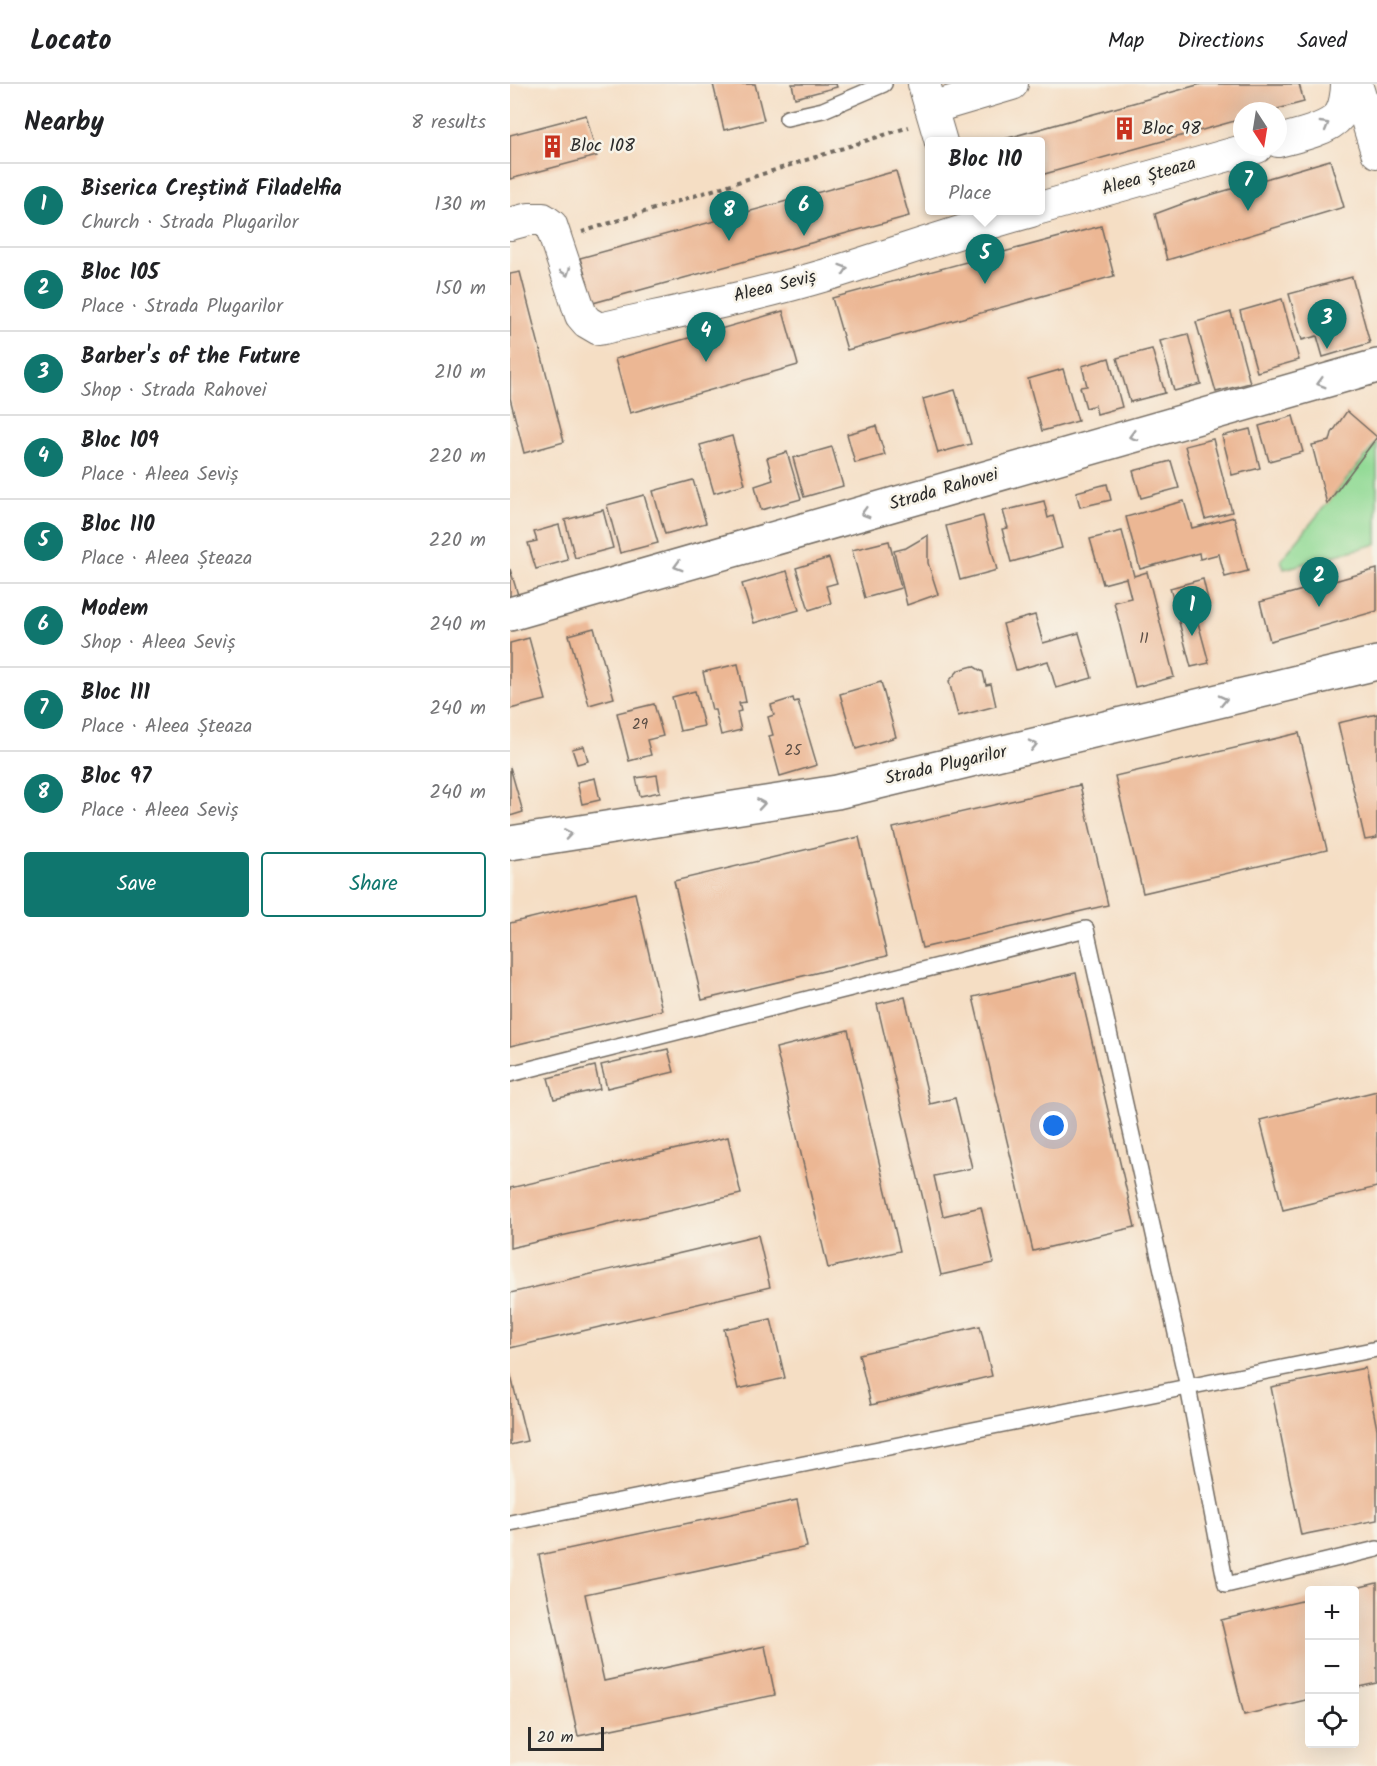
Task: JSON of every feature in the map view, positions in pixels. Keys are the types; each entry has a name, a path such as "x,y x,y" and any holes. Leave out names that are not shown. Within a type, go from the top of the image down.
{"street":[{"path":"932,113 1012,84"},
{"path":"1287,138 1312,131 1339,116 1347,84"},
{"path":"1356,84 1377,152"},
{"name":"Aleea Șteaza","path":"1045,207 1233,154"},
{"path":"962,220 996,215"},
{"name":"Aleea Seviș","path":"510,224 529,219 543,219 551,225 581,315 587,322 599,329 826,275 962,220"},
{"name":"Strada Rahovei","path":"510,614 1377,366"},
{"name":"Strada Plugarilor","path":"510,843 837,792 1377,663"}],"lane":[{"path":"787,118 823,110 884,84"},
{"path":"510,1074 1086,929 1188,1386 1226,1585 1377,1549"},
{"path":"510,1522 1377,1349"}],"path":[{"path":"556,241 932,113"}],"green space":[{"path":"1377,442 1377,544 1284,569 1281,560"}],"building":[{"path":"713,84 755,84 764,120 724,130"},
{"path":"792,84 836,84 837,87 795,98"},
{"name":"Bloc 98","path":"1201,84 1299,84 1304,102 1287,106 1287,102 1233,102 1233,122 1045,174 1045,137 1011,137"},
{"name":"Bloc 108","path":"586,115 597,156 510,179 510,135"},
{"path":"1330,160 1344,207 1167,260 1155,214 1190,201"},
{"path":"896,171 909,216 593,303 580,258"},
{"path":"1101,226 1114,276 847,350 832,298"},
{"path":"520,272 564,442 524,453 510,398 510,274"},
{"path":"1352,277 1370,343 1323,357 1317,336 1302,340 1289,294"},
{"path":"1282,299 1299,360 1257,372 1240,311"},
{"path":"783,311 798,365 630,413 615,359"},
{"path":"1231,312 1250,383 1216,392 1196,322"},
{"path":"1188,334 1201,384 1174,391 1160,341"},
{"path":"1152,349 1165,393 1130,402 1117,358"},
{"path":"1109,358 1122,407 1097,414 1095,405 1086,408 1080,387 1087,386 1082,366"},
{"path":"1063,369 1078,421 1042,431 1028,379"},
{"path":"955,390 971,444 938,453 923,399"},
{"path":"1347,411 1377,437 1327,504 1312,445 1330,441 1332,433"},
{"path":"1293,416 1303,452 1269,461 1259,426"},
{"path":"876,426 885,455 855,463 847,434"},
{"path":"1250,429 1260,468 1232,475 1222,436"},
{"path":"732,436 745,484 714,493 700,445"},
{"path":"1213,439 1232,512 1205,519 1185,446"},
{"path":"832,447 843,486 804,497 793,458"},
{"path":"787,452 801,499 761,510 755,486 773,480 767,458"},
{"path":"1171,461 1179,488 1141,498 1133,471"},
{"path":"693,480 706,523 665,534 653,491"},
{"path":"1107,484 1111,500 1080,507 1076,492"},
{"path":"644,495 658,543 620,553 607,505"},
{"path":"1044,501 1048,518 1053,516 1062,548 1011,562 1002,529 1008,528 1003,511"},
{"path":"1184,501 1192,528 1234,517 1248,571 1225,577 1219,554 1200,559 1199,553 1140,569 1126,517"},
{"path":"603,510 613,548 575,558 565,520"},
{"path":"983,516 997,570 960,580 946,526"},
{"path":"559,525 568,560 536,569 528,543 537,541 534,532"},
{"path":"1122,531 1134,576 1147,572 1174,677 1135,687 1114,602 1131,598 1126,578 1103,584 1090,539"},
{"path":"928,535 928,563 938,594 907,605 894,551 906,548"},
{"path":"889,541 901,588 865,598 852,550"},
{"path":"829,558 837,583 826,586 831,603 809,610 796,568"},
{"path":"510,569 518,595 510,597"},
{"path":"1377,569 1377,611 1270,641 1260,602"},
{"path":"787,571 799,610 754,623 742,584"},
{"path":"1203,579 1209,604 1194,608 1209,663 1191,667 1170,588"},
{"path":"1035,615 1043,643 1079,633 1092,678 1056,688 1048,661 1016,670 1003,624"},
{"path":"594,628 614,698 589,705 569,635"},
{"path":"529,638 546,700 510,709 510,643"},
{"path":"738,664 746,702 739,703 741,711 737,712 741,730 721,735 703,672"},
{"path":"973,666 983,672 986,685 991,684 996,706 958,716 949,681 959,670"},
{"path":"881,682 896,737 856,749 840,694"},
{"path":"695,691 704,726 680,731 672,697"},
{"path":"793,698 794,702 798,701 817,765 780,776 769,736 773,735 768,717 774,715 771,705"},
{"path":"654,704 663,736 647,740 651,755 629,761 617,713"},
{"path":"1377,714 1377,838 1365,840 1338,723"},
{"path":"1299,733 1327,850 1143,893 1115,776"},
{"path":"584,746 588,761 577,764 572,749"},
{"path":"510,767 523,812 510,816"},
{"path":"657,775 660,792 640,796 636,778"},
{"path":"595,778 600,800 582,804 577,782"},
{"path":"1080,785 1108,905 922,948 893,828"},
{"path":"859,837 887,956 702,1000 674,881"},
{"path":"635,893 662,1010 510,1046 510,923"},
{"path":"1076,973 1135,1227 1033,1251 973,997"},
{"path":"905,997 930,1104 955,1098 972,1168 934,1176 943,1216 981,1207 994,1263 941,1275 877,1004"},
{"path":"848,1030 900,1251 828,1268 776,1048"},
{"path":"668,1049 674,1072 607,1088 601,1065"},
{"path":"595,1066 600,1089 554,1099 548,1078"},
{"path":"1377,1091 1377,1187 1283,1210 1260,1120"},
{"path":"728,1137 741,1194 510,1248 510,1188"},
{"path":"758,1235 770,1287 510,1348 510,1293"},
{"path":"771,1319 785,1378 738,1389 724,1329"},
{"path":"980,1326 992,1376 871,1405 859,1354"},
{"path":"1365,1368 1377,1429 1377,1520 1301,1535 1271,1387"},
{"path":"510,1372 527,1441 510,1445"},
{"path":"797,1500 807,1547 585,1594 604,1681 765,1646 775,1695 578,1736 539,1555"},
{"path":"1377,1583 1377,1683 1359,1687 1359,1640 1359,1587"},
{"path":"1305,1600 1305,1700 1244,1715 1221,1620"}],"place":[{"name":"Bloc 98","path":"1124,129"},
{"name":"Bloc 108","path":"552,146"},
{"name":"Bloc 111","path":"1248,211"},
{"name":"Modem","path":"804,236"},
{"name":"Bloc 97","path":"729,241"},
{"name":"Bloc 110","path":"985,284"},
{"name":"Barber's of the Future","path":"1327,349"},
{"name":"Bloc 109","path":"706,362"},
{"name":"Bloc 105","path":"1319,607"},
{"name":"Biserica Creștină Filadelfia","path":"1192,636"}]}
